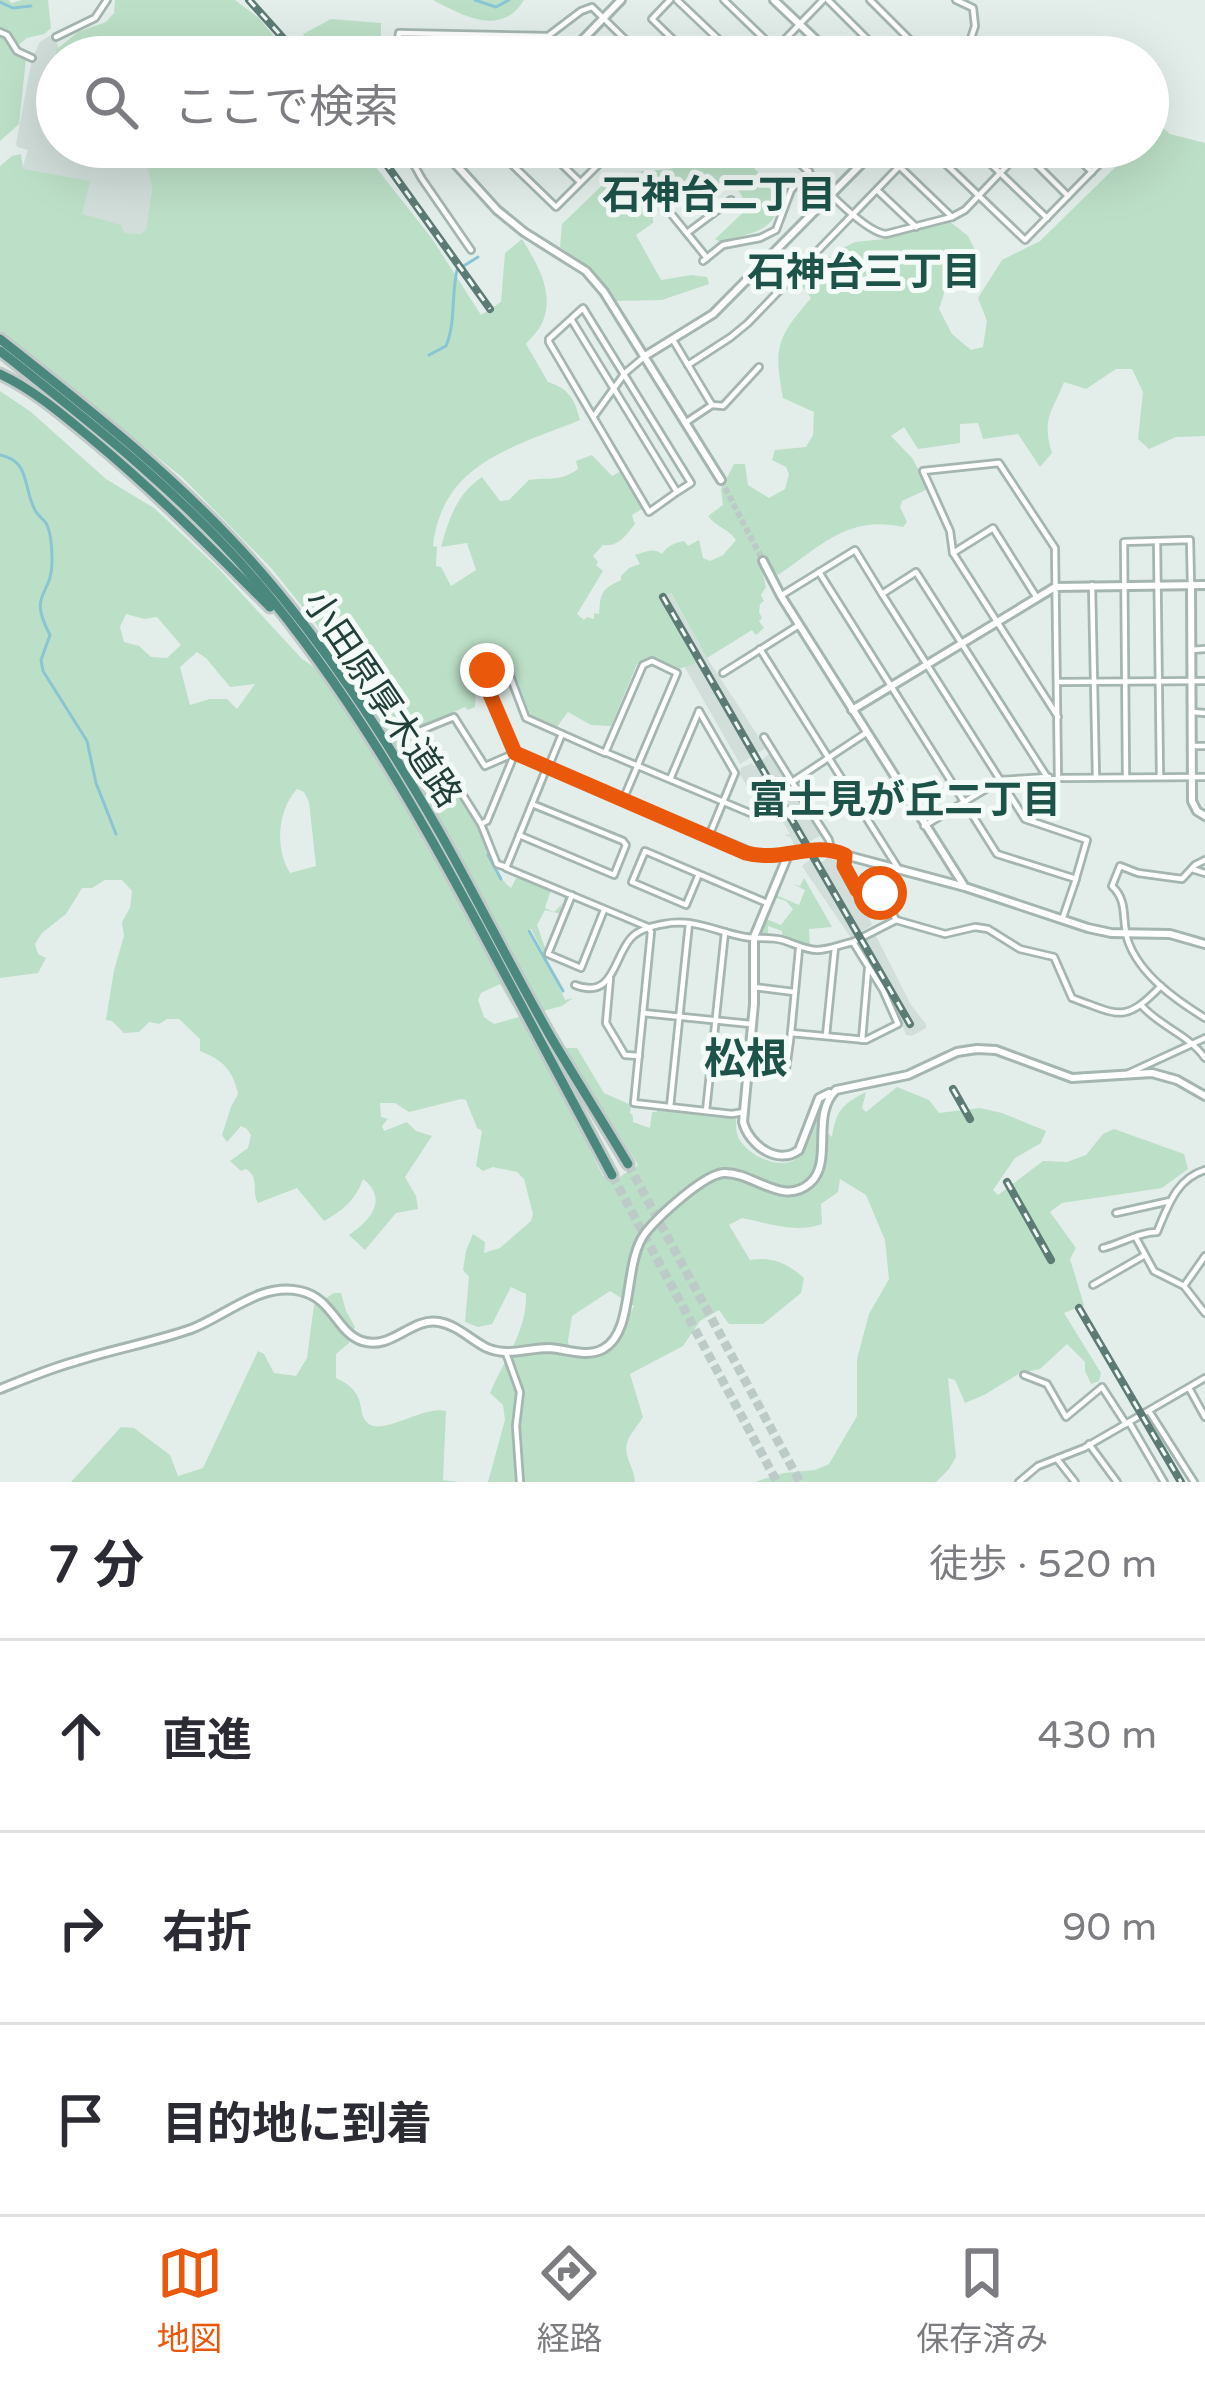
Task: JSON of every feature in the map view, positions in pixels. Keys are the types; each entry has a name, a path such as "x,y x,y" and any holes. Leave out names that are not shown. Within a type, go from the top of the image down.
{"highway":[{"name":"小田原厚木道路","path":"0,339 171,480 241,550 302,622 390,748 551,1038 628,1164"},
{"name":"小田原厚木道路","path":"0,351 178,497 308,644 364,724 426,828 612,1175"},
{"path":"0,371 66,417 142,481 308,644"}],"street":[{"path":"60,36 95,18 106,0"},
{"path":"586,36 621,0"},
{"path":"669,36 652,19 673,0 713,36"},
{"path":"724,0 761,36"},
{"path":"774,0 812,36"},
{"path":"789,36 826,0 863,36"},
{"path":"870,0 906,36"},
{"path":"956,0 974,8 971,36"},
{"path":"549,36 587,7 621,36"},
{"path":"0,32 17,51 32,58"},
{"path":"398,36 512,36"},
{"path":"417,168 471,250"},
{"path":"459,168 497,210 586,271 604,292 721,480"},
{"path":"516,168 556,207 595,168"},
{"path":"566,168 581,182"},
{"path":"806,168 853,216 876,233 886,234 965,210 1005,168"},
{"path":"594,417 625,373 713,314 857,168"},
{"path":"688,364 748,323 899,168"},
{"path":"901,168 952,217"},
{"path":"950,168 1025,240 1096,168"},
{"path":"996,168 1047,218"},
{"path":"1041,168 1068,196"},
{"path":"1088,168 1092,172"},
{"path":"673,216 705,259 723,245 776,230 791,190 809,171"},
{"path":"877,190 916,227"},
{"path":"687,233 731,200"},
{"path":"583,308 691,483 649,512 549,342 571,319 583,308"},
{"path":"571,319 677,492"},
{"path":"673,339 712,405"},
{"path":"685,423 712,405 723,406 759,367"},
{"path":"1058,717 953,553 950,531 923,471 999,463 1055,548 1058,682 1058,717 1058,778"},
{"path":"953,553 994,528 1037,598"},
{"path":"1126,776 1124,542 1190,540 1192,801 1205,816"},
{"path":"1157,541 1160,776"},
{"path":"781,596 854,550 1025,819 1087,840 1062,919"},
{"path":"763,561 965,887"},
{"path":"820,572 998,854 1076,879"},
{"path":"882,594 916,572 1047,777"},
{"path":"1092,585 1096,777"},
{"path":"852,710 1055,587 1205,585"},
{"path":"1191,616 1205,616"},
{"path":"723,673 799,625"},
{"path":"760,650 899,870"},
{"path":"1191,650 1205,650"},
{"path":"757,816 526,718 504,660 487,670 484,680 515,753 759,856 831,849 1111,933 1170,934 1205,944"},
{"path":"605,753 643,664 652,661 677,674 623,800"},
{"path":"1058,682 1205,681"},
{"path":"670,779 699,710 735,773 709,836"},
{"path":"1192,712 1205,713"},
{"path":"515,753 485,766 454,717 422,730 481,824 497,865 605,908 651,932 634,1103 744,1112"},
{"path":"792,782 866,733"},
{"path":"506,868 562,734"},
{"path":"764,737 831,849"},
{"path":"1192,746 1205,746"},
{"path":"481,824 487,821 515,753"},
{"path":"924,826 1001,780 1205,777"},
{"path":"519,835 614,875 626,845 623,841 532,804"},
{"path":"699,874 686,905 632,882 645,851 768,903"},
{"path":"788,855 754,937 744,1112 747,1136 754,1143 790,1157 799,1150 819,1098 850,1086 908,1075 957,1052 976,1049 996,1050 1072,1078 1129,1073 1163,1076 1205,1096"},
{"path":"845,855 844,866 857,890 871,887 880,893 896,920"},
{"path":"1205,860 1182,879 1120,866 1112,886 1125,904 1129,945 1161,986 1205,1018"},
{"path":"1192,869 1205,873"},
{"path":"572,895 548,954 580,968 605,908"},
{"path":"639,1056 625,1054 608,1027 610,979 634,934 674,922 781,940 816,951 853,942 896,920 945,934 975,927 988,929 1020,949 1054,957 1072,998 1126,1014 1142,1006 1161,986"},
{"path":"670,1107 689,922"},
{"path":"706,1111 725,931"},
{"path":"791,1033 862,1040 898,1024 884,990 853,942"},
{"path":"747,1068 786,1069 799,946"},
{"path":"826,1036 835,947"},
{"path":"862,1040 868,969"},
{"path":"575,985 582,988 610,979"},
{"path":"754,987 794,992"},
{"path":"1142,1006 1154,1020 1195,1044 1205,1058"},
{"path":"644,1013 752,1024"},
{"path":"1129,1073 1205,1038"},
{"path":"0,1389 75,1361 192,1328 280,1290 318,1298 359,1340 368,1342 388,1341 437,1322 506,1353 542,1348 584,1353 607,1346 622,1322 638,1244 652,1224 715,1175 730,1173 782,1191 810,1184 818,1171 824,1108 832,1093"},
{"path":"1103,1248 1156,1232 1177,1188 1192,1174 1205,1170"},
{"path":"1117,1213 1170,1201"},
{"path":"1136,1238 1154,1271 1184,1286 1205,1313"},
{"path":"1093,1286 1145,1255"},
{"path":"1184,1286 1205,1256"},
{"path":"506,1353 520,1392 516,1426 520,1482"},
{"path":"1024,1375 1047,1384 1066,1417 1102,1387 1164,1482"},
{"path":"1022,1481 1038,1466 1089,1444 1205,1378"},
{"path":"1189,1388 1205,1417"},
{"path":"1149,1412 1194,1482"},
{"path":"1089,1444 1117,1482"},
{"path":"1057,1459 1075,1482"}],"shaded area":[{"path":"36,50 36,168 147,168 152,189 146,230 141,234 123,233 120,225 82,215 22,169 28,150 16,144"},
{"path":"670,592 766,748 740,764 684,666 696,664 659,598"},
{"path":"770,753 822,835 803,845 794,845 784,835 790,834 772,804 760,810 740,774 741,768 754,766"},
{"path":"827,858 838,861 872,925 851,938 802,866 811,859 816,867"},
{"path":"875,934 911,1005 926,1024 912,1036 906,1035 896,1006 860,944"}],"green space":[{"path":"0,0 48,0 51,28 12,50 26,59 19,124 0,141"},
{"path":"115,0 235,0 274,36 73,36 106,22 114,13"},
{"path":"433,0 524,0 515,12 493,21 468,17"},
{"path":"331,19 381,23 381,36 303,34"},
{"path":"1169,133 1205,143 1205,436 1176,437 1149,449 1138,439 1143,392 1132,369 1116,369 1086,389 1064,382 1048,423 1052,453 1040,467 1018,434 983,439 978,423 960,424 960,443 918,449 904,427 891,436 913,459 928,489 902,501 907,522 903,527 883,524 850,529 778,575 768,567 762,571 766,587 759,621 764,628 756,635 752,630 707,658 671,593 660,598 697,663 675,670 654,658 637,664 611,726 591,725 568,712 556,728 531,716 507,657 485,667 475,707 416,726 469,810 504,881 511,888 520,877 551,890 545,908 554,912 561,905 561,914 545,910 537,925 544,954 531,929 527,930 565,1000 573,998 543,1011 350,677 354,671 272,569 183,478 0,331 0,166 21,154 23,169 90,181 82,214 121,225 124,233 141,234 146,229 152,189 147,168 376,168 433,240 481,315 501,302 505,253 522,239 547,299 542,324 526,344 548,382 570,395 580,420 507,450 466,477 439,518 433,546 437,547 436,566 451,586 476,570 467,543 441,547 455,508 482,477 500,501 509,500 529,480 566,476 578,469 576,461 592,455 612,476 621,471 642,509 632,515 635,524 625,536 603,545 593,556 603,571 577,614 584,620 599,614 605,590 640,564 635,555 653,550 662,554 674,544 684,541 688,546 699,540 703,558 710,561 723,555 736,540 708,516 723,505 721,489 734,464 745,464 748,485 769,498 785,489 789,474 772,460 775,450 806,447 813,435 814,412 783,398 781,343 811,298 802,286 835,252 855,242 949,221 968,236 977,254 968,270 945,290 939,309 952,334 971,350 983,347 987,321 978,298 1002,260 1040,241 1115,168 1169,168"},
{"path":"754,168 771,190 776,212 753,233 720,242 715,239 748,208 731,185 713,191 697,180 684,202 663,204 653,212 653,223 636,235 661,280 691,275 707,277 709,284 662,300 617,301 592,269 560,247 562,224 614,174"},
{"path":"0,391 31,412 106,479 154,508 314,667 369,741 433,846 603,1176 618,1178 638,1165 565,1048 577,1048 604,1093 631,1105 633,1122 650,1128 652,1112 657,1109 736,1119 743,1144 759,1157 778,1163 802,1153 817,1107 819,1125 832,1137 838,1114 851,1100 866,1092 862,1108 866,1112 897,1087 929,1100 939,1113 980,1108 1046,1131 1041,1143 1015,1158 993,1190 998,1195 1043,1161 1067,1162 1086,1155 1103,1134 1114,1129 1184,1154 1188,1169 1162,1188 1062,1203 1050,1212 1076,1248 1070,1259 1084,1305 1064,1313 1101,1373 1099,1381 1091,1384 1085,1362 1067,1344 1040,1369 1020,1373 965,1403 955,1380 948,1378 956,1457 936,1482 754,1482 829,1464 857,1416 857,1359 869,1314 889,1279 885,1240 866,1195 840,1179 838,1192 821,1204 822,1224 792,1228 742,1218 729,1225 750,1260 779,1262 804,1278 801,1293 763,1324 729,1324 719,1310 700,1321 683,1346 630,1374 643,1417 626,1448 635,1482 488,1482 505,1420 503,1405 490,1393 519,1333 526,1294 511,1287 492,1324 478,1327 465,1322 466,1251 473,1234 485,1242 484,1253 500,1248 533,1214 524,1179 517,1172 493,1167 483,1171 476,1166 482,1131 466,1100 409,1112 395,1103 380,1103 381,1117 388,1119 384,1131 407,1122 432,1136 405,1177 418,1209 396,1213 365,1250 349,1235 370,1216 376,1202 363,1179 348,1204 324,1221 297,1188 258,1203 250,1172 230,1161 248,1148 251,1135 241,1126 227,1142 222,1135 238,1094 226,1067 200,1051 200,1039 179,1019 149,1022 139,1032 124,1033 106,1020 124,936 122,922 132,891 122,880 82,888 66,914 35,944 38,954 46,958 38,973 0,978","holes":["126,614 157,617 181,645 167,658 151,657 139,646 124,642 120,627","197,652 230,687 255,684 237,709 227,699 190,705 180,667","297,789 309,802 316,866 290,873 280,830","500,984 519,1017 494,1024 484,1017 478,1000 481,993","610,1291 634,1306 613,1349 571,1356 572,1316"]},
{"path":"804,878 832,927 809,929 810,945 768,926 768,934 761,933 766,919 781,925 793,909 777,898 773,903 776,895 799,905 805,890 793,884 800,886"},
{"path":"341,1293 355,1327 349,1343 336,1354 336,1378 354,1390 369,1424 446,1411 443,1480 458,1482 71,1482 121,1427 134,1428 170,1455 178,1476 203,1468 258,1351 274,1373 296,1376 307,1358 314,1305"}],"waterway":[{"path":"475,0 496,7 509,0"},
{"path":"0,2 13,8 31,6"},
{"path":"429,355 446,346 449,337 457,270 478,257"},
{"path":"0,455 21,469 35,510 48,527 52,562 41,610 50,635 41,660 43,671 87,741 96,783 116,834"},
{"path":"488,855 501,879"},
{"path":"529,931 563,991"}],"tunnel":[{"path":"721,480 763,561"},
{"path":"628,1164 800,1482"},
{"path":"612,1175 777,1482"}],"railway":[{"path":"249,0 281,36"},
{"path":"389,168 490,309"},
{"path":"663,597 910,1024"},
{"path":"953,1089 970,1119"},
{"path":"1007,1182 1051,1260"},
{"path":"1079,1308 1181,1482"}],"district":[{"name":"石神台二丁目","path":"719,195"},
{"name":"石神台三丁目","path":"864,272"},
{"name":"富士見が丘二丁目","path":"905,800"},
{"name":"松根","path":"746,1059"}],"route":[{"path":"487,670 484,680 515,753 746,853 770,858 831,849 845,855 844,866 857,890 871,887 880,893"}]}
